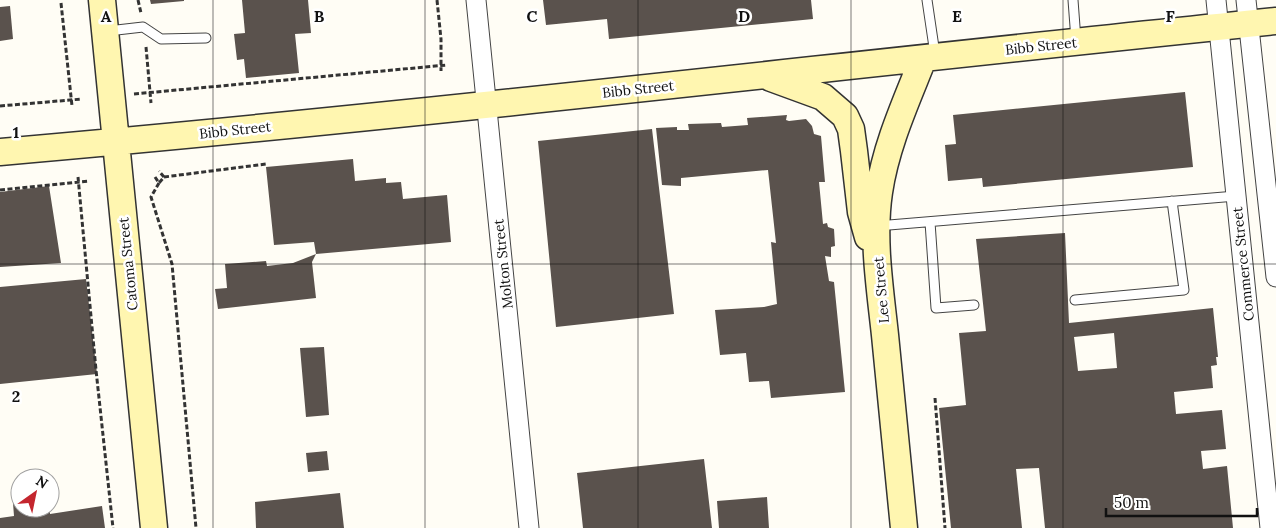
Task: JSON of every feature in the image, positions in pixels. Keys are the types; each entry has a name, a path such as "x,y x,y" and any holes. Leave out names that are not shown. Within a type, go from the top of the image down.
{"main road":[{"name":"Catoma Street","path":"102,0 154,528"},
{"name":"Bibb Street","path":"0,152 487,105 1218,27 1248,12 1276,21"},
{"name":"Lee Street","path":"904,528 879,276 871,226 887,156 896,127 929,58"},
{"path":"766,76 822,97 845,116 852,136 861,212 871,226"}],"street":[{"name":"Molton Street","path":"476,0 529,528"},
{"name":"Commerce Street","path":"1216,0 1270,528"},
{"path":"1248,12 1276,278"}],"lane":[{"path":"927,0 929,58"},
{"path":"1073,0 1076,42"},
{"path":"105,31 143,27 161,39 206,38"},
{"path":"871,226 1236,196"},
{"path":"1075,300 1184,290 1172,201"},
{"path":"930,222 936,308 974,305"}],"path":[{"path":"138,0 146,38 151,103"},
{"path":"437,0 441,71"},
{"path":"61,3 72,106"},
{"path":"130,94 447,65"},
{"path":"0,106 82,99"},
{"path":"196,528 172,264 151,197 164,176 266,164"},
{"path":"159,171 164,176"},
{"path":"78,177 113,528"},
{"path":"155,177 159,182"},
{"path":"0,190 89,181"},
{"path":"935,398 944,528"}],"building":[{"path":"150,0 184,0 184,1 151,4"},
{"path":"242,0 308,0 311,33 295,34 299,73 246,78 244,59 237,60 234,34 245,33"},
{"path":"543,0 811,0 813,19 609,39 607,19 546,25"},
{"path":"10,6 13,39 0,41 0,7"},
{"path":"1185,92 1193,167 983,187 982,178 948,181 945,145 956,144 953,115"},
{"path":"787,115 786,120 789,121 806,119 812,126 814,134 821,136 825,182 819,182 823,224 827,223 828,227 834,229 835,246 831,247 831,257 825,256 829,281 834,282 845,392 771,398 769,381 749,382 746,353 720,355 715,310 764,307 777,304 771,242 776,243 768,170 681,178 681,186 662,185 656,128 677,127 677,130 689,130 688,124 721,123 722,127 748,125 747,118"},
{"path":"652,129 674,314 556,327 538,141"},
{"path":"353,159 355,181 386,178 386,183 401,182 403,199 447,195 451,242 316,254 314,242 274,245 266,167"},
{"path":"49,186 61,263 0,267 0,192"},
{"path":"1065,233 1069,323 1213,308 1218,357 1216,357 1217,365 1211,366 1213,388 1174,392 1176,414 1222,410 1226,449 1201,451 1203,469 1227,466 1233,528 1045,528 1039,468 1016,469 1022,528 951,528 939,408 966,405 959,333 986,331 976,239","holes":["1114,333 1117,368 1078,371 1074,337"]},
{"path":"316,254 312,262 316,298 218,309 215,289 227,288 225,264 266,261 267,266 293,263"},
{"path":"86,279 97,374 0,384 0,287"},
{"path":"324,347 329,415 306,417 300,348"},
{"path":"327,451 329,470 308,472 306,453"},
{"path":"704,459 712,528 583,528 577,473"},
{"path":"340,493 344,528 256,528 255,502"},
{"path":"767,497 769,528 719,528 717,501"},
{"path":"102,506 105,528 0,528 0,518 60,518 60,512"}]}
